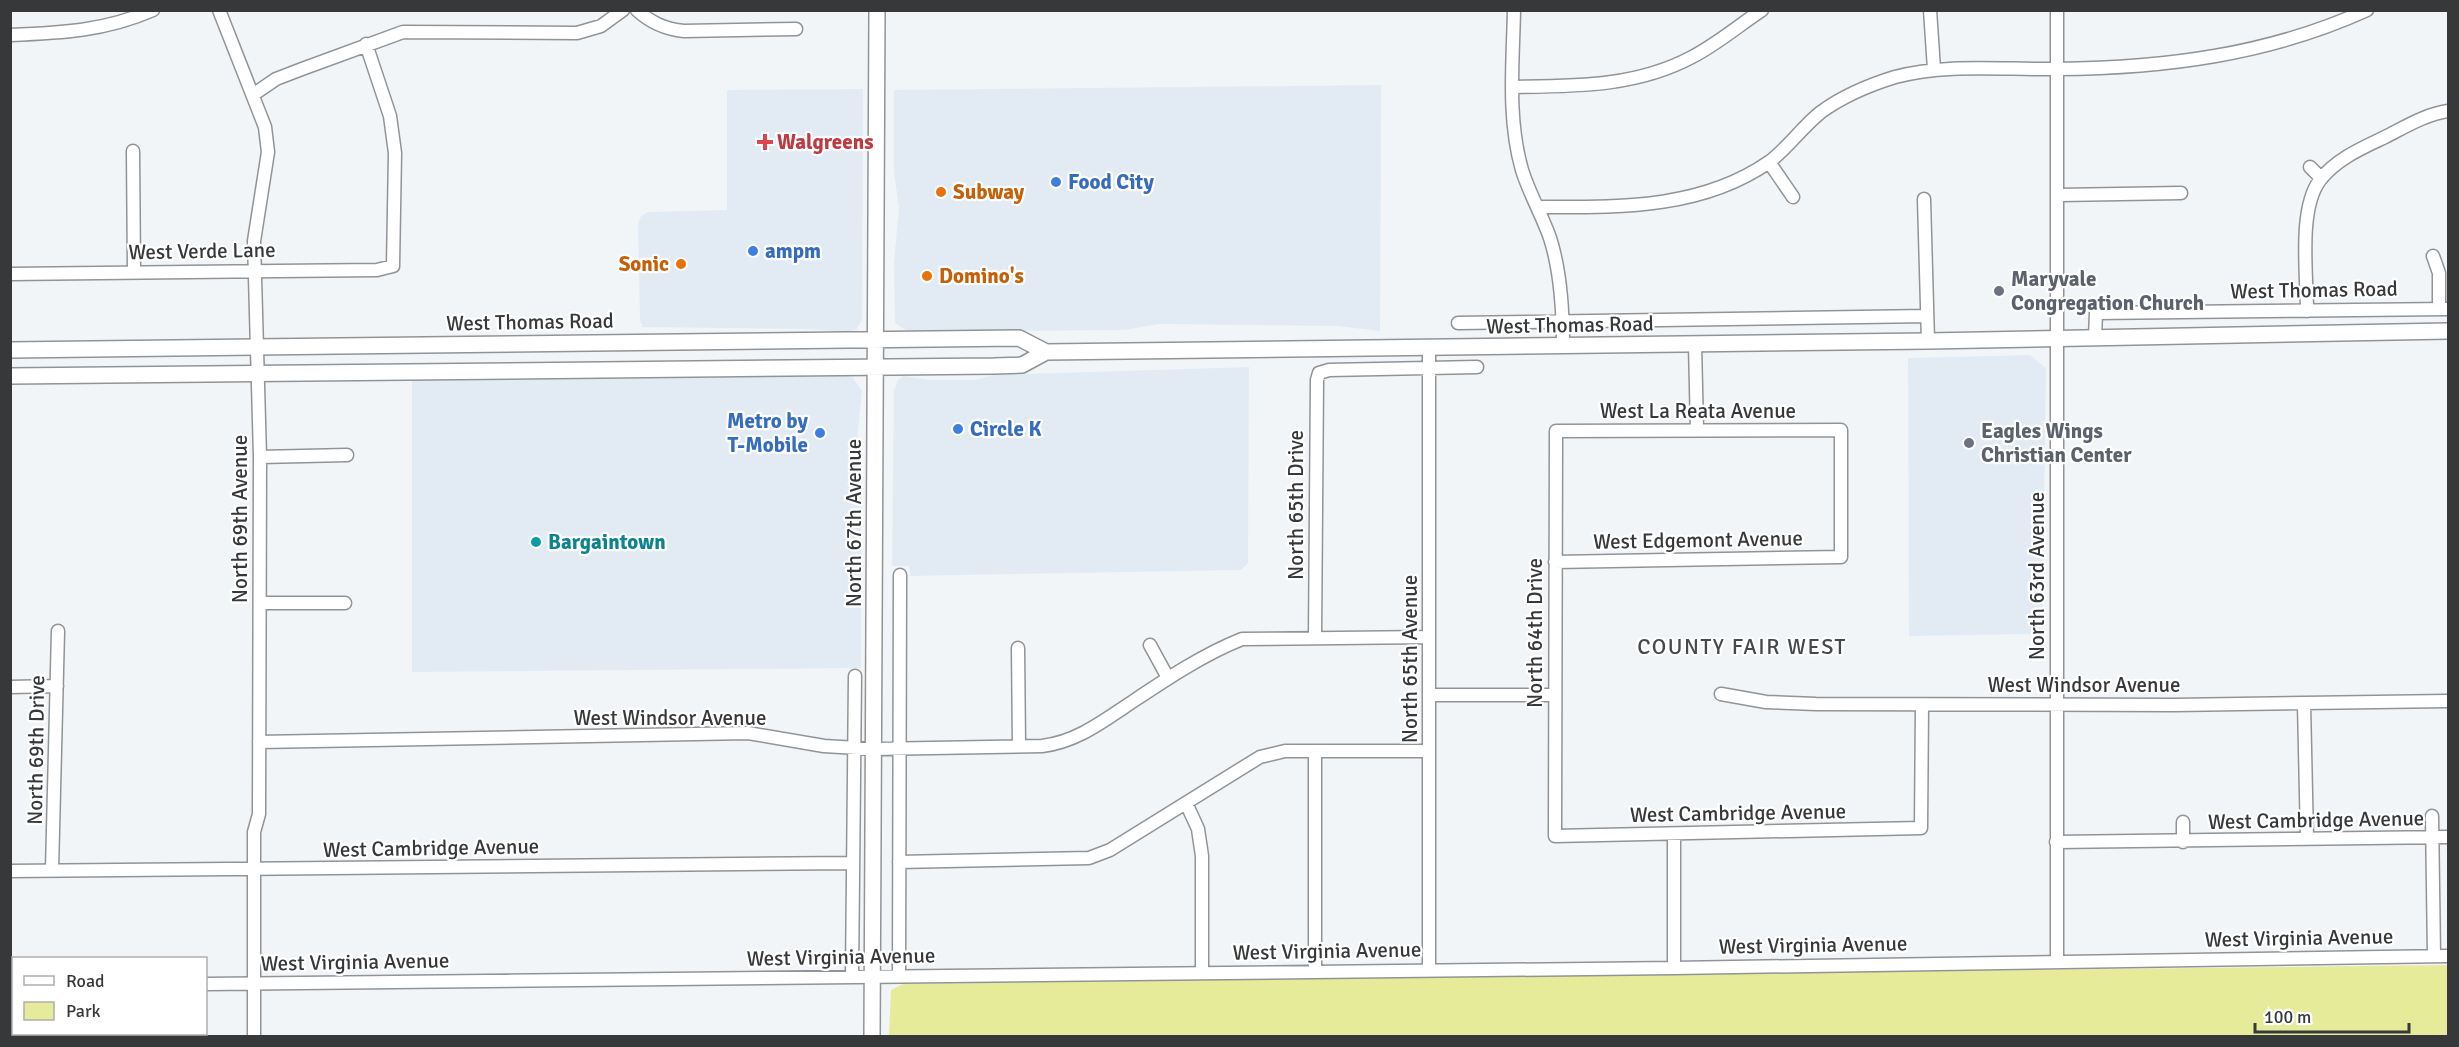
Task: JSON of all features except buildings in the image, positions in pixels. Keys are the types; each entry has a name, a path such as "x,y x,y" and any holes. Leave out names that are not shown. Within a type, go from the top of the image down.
{"main road":[{"name":"North 67th Avenue","path":"872,1036 877,10"},
{"name":"West Thomas Road","path":"10,350 1019,338 1046,352 1429,349 2448,331"},
{"path":"180,348 180,374"},
{"name":"West Thomas Road","path":"10,376 1022,365 1046,352"}],"street":[{"path":"10,34 101,28 123,23 153,10"},
{"name":"North 69th Avenue","path":"219,10 266,127 268,152 256,224 255,270 260,457 260,603 259,814 254,832 254,1036"},
{"path":"254,94 276,80 366,44 403,32 577,33 601,26 624,10"},
{"path":"637,10 655,24 676,31 796,29"},
{"path":"1514,10 1512,87 1515,136 1522,171 1555,258 1563,321 1563,346"},
{"path":"1512,87 1582,86 1633,80 1653,74 1694,56 1762,10"},
{"path":"1930,10 1934,69"},
{"name":"North 63rd Avenue","path":"2057,10 2059,195 2057,961"},
{"path":"1537,207 1662,204 1706,193 1769,162 1820,113 1842,99 1895,77 1934,69 2149,66 2218,56 2281,42 2367,10"},
{"name":"West Verde Lane","path":"10,274 377,270 393,266 395,153 390,116 366,44"},
{"path":"2307,311 2307,221 2310,199 2321,178 2357,150 2432,115 2448,111"},
{"path":"133,151 134,271"},
{"path":"1769,162 1793,197"},
{"path":"2310,167 2321,178"},
{"path":"2059,195 2181,193"},
{"path":"1924,199 1928,341"},
{"path":"2433,256 2439,273 2444,309"},
{"name":"West Thomas Road","path":"2095,338 2096,313 2444,309"},
{"name":"West Thomas Road","path":"1458,323 1927,316"},
{"path":"1695,345 1696,431"},
{"name":"North 65th Avenue","path":"1429,349 1429,969"},
{"name":"West Thomas Road","path":"1319,373 1329,370 1477,367"},
{"name":"North 65th Drive","path":"1315,637 1317,380 1319,373"},
{"name":"West La Reata Avenue","path":"1556,431 1841,430 1841,557"},
{"name":"North 64th Drive","path":"1555,836 1553,695 1556,431"},
{"path":"260,457 347,455"},
{"name":"West Edgemont Avenue","path":"1555,562 1841,557"},
{"path":"899,976 900,575"},
{"path":"260,603 345,603"},
{"name":"North 69th Drive","path":"52,870 58,631"},
{"name":"West Windsor Avenue","path":"259,742 748,733 824,746 874,749 1019,747 1057,744 1069,740 1219,648 1242,639 1429,637"},
{"path":"1150,645 1168,678"},
{"path":"1018,648 1019,747"},
{"path":"852,976 855,676"},
{"path":"10,687 57,686"},
{"name":"West Windsor Avenue","path":"1721,694 1766,702 1922,705 2304,704 2448,701"},
{"path":"1429,695 1553,695"},
{"path":"2304,704 2307,839"},
{"name":"West Cambridge Avenue","path":"1555,836 1921,828 1922,705"},
{"path":"899,862 1089,858 1110,850 1186,805 1260,757 1286,751 1429,751"},
{"path":"1315,751 1315,970"},
{"path":"1186,805 1198,829 1202,856 1202,972"},
{"path":"2432,816 2434,956"},
{"name":"West Cambridge Avenue","path":"2183,822 2183,842"},
{"path":"1674,834 1674,968"},
{"name":"West Cambridge Avenue","path":"2056,842 2448,837"},
{"name":"West Cambridge Avenue","path":"10,871 853,863"},
{"name":"West Virginia Avenue","path":"207,984 1315,970 1674,968 2448,956"}],"shaded area":[{"path":"1381,85 1380,331 1337,326 1159,324 1125,330 909,332 895,323 894,262 899,208 894,173 894,90"},
{"path":"863,89 862,319 857,329 847,332 808,329 643,327 640,321 638,225 641,216 648,212 727,210 727,90"},
{"path":"2030,355 2046,368 2042,634 1909,636 1908,358"},
{"path":"1249,367 1248,563 1241,570 910,576 909,566 892,566 894,390 898,380 904,376 928,380 975,380 993,375"},
{"path":"848,376 853,378 862,391 856,450 861,478 861,668 412,672 412,381"}],"green space":[{"path":"2448,965 2448,1036 889,1036 891,990 903,984"}],"place":[{"name":"Walgreens","path":"765,142"},
{"name":"Food City","path":"1056,182"},
{"name":"Subway","path":"941,192"},
{"name":"ampm","path":"753,251"},
{"name":"Sonic","path":"681,264"},
{"name":"Domino's","path":"927,276"},
{"name":"Maryvale Congregation Church","path":"1999,291"},
{"name":"Circle K","path":"958,429"},
{"name":"Metro by T-Mobile","path":"820,433"},
{"name":"Eagles Wings Christian Center","path":"1969,443"},
{"name":"Bargaintown","path":"536,542"}],"district":[{"name":"COUNTY FAIR WEST","path":"1742,646"}]}
